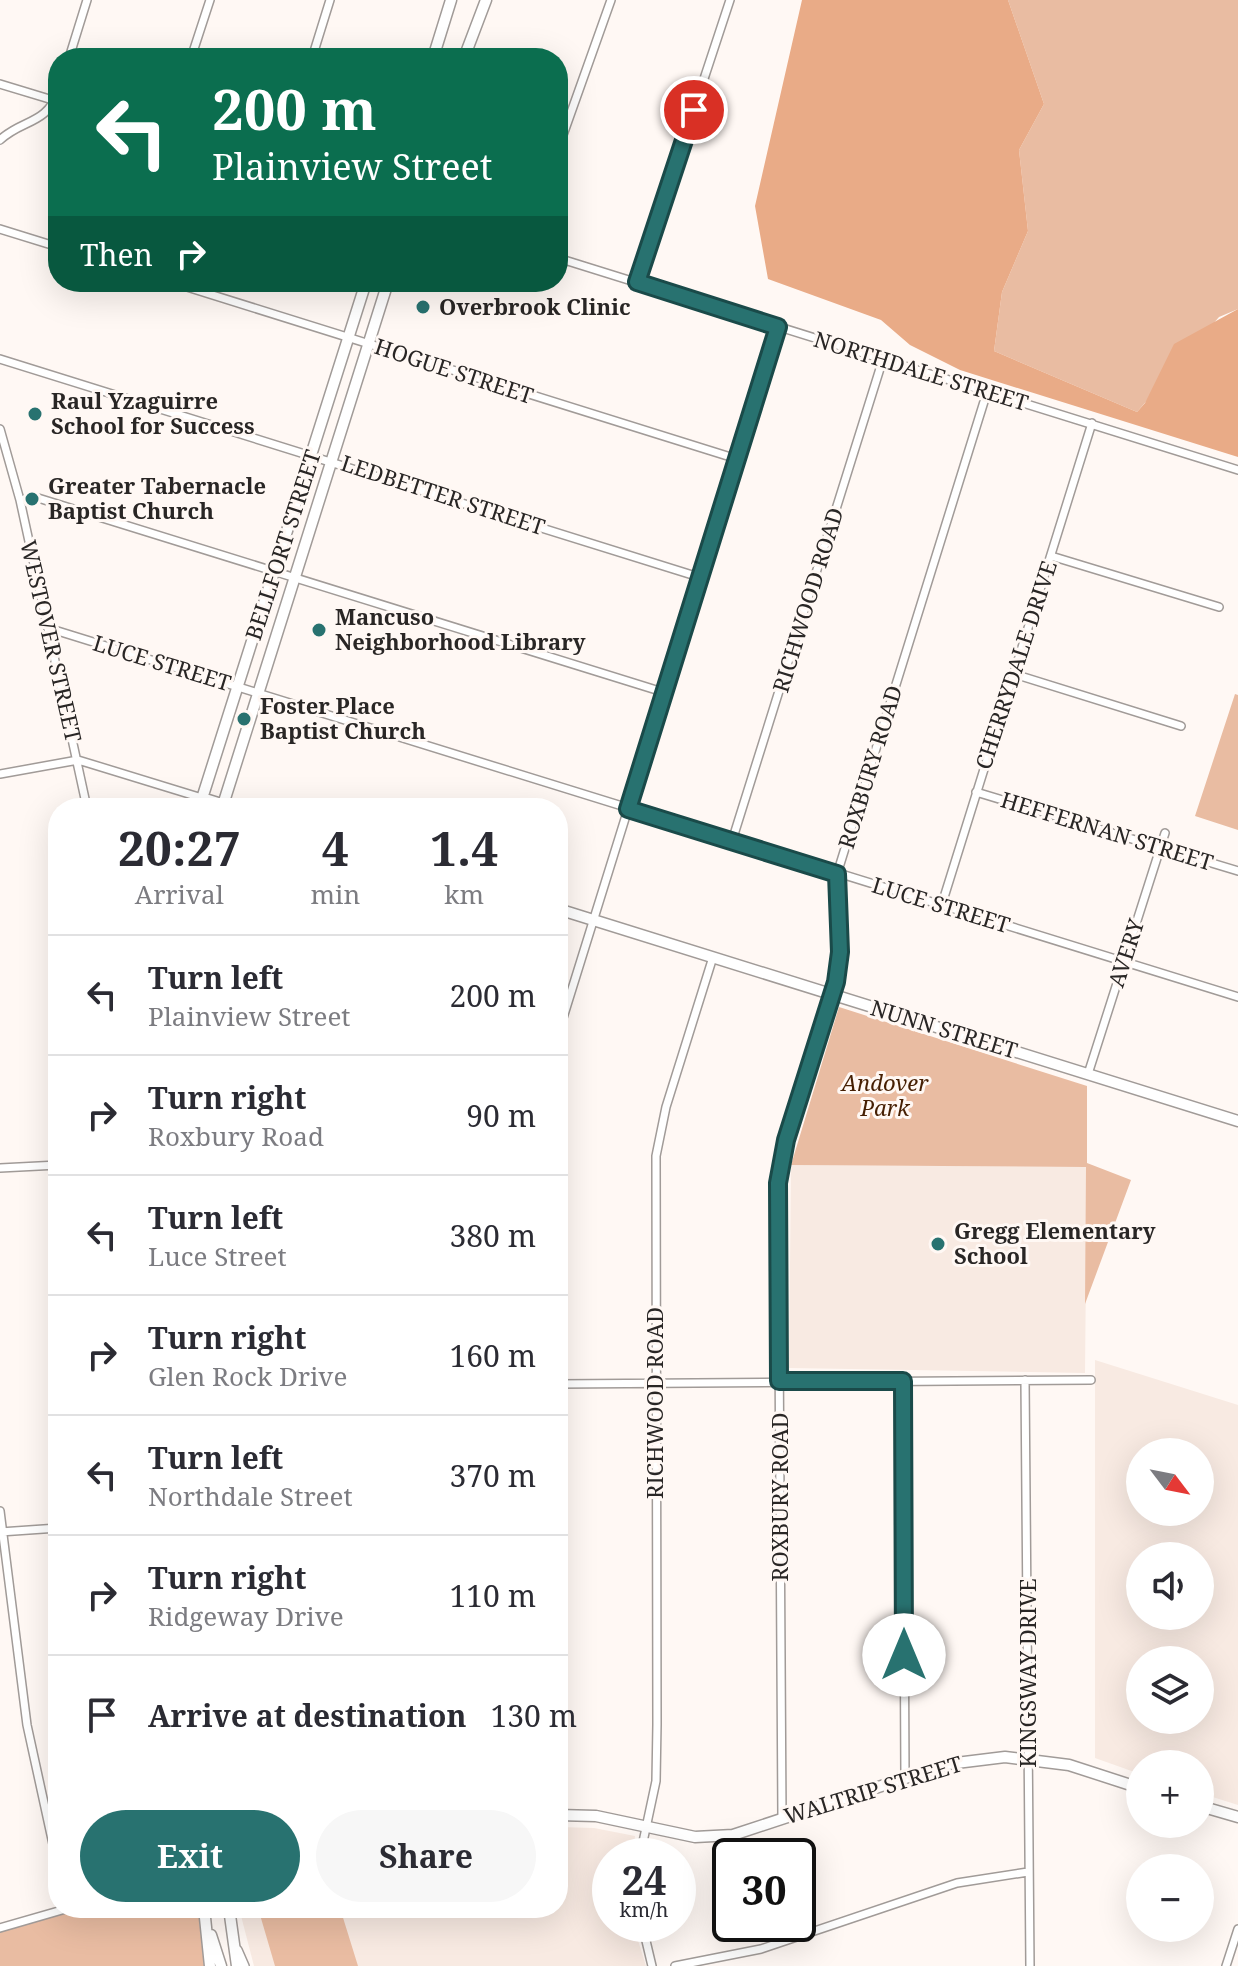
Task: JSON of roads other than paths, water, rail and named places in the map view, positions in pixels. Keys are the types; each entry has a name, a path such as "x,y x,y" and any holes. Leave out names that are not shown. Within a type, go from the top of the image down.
{"main road":[{"path":"436,48 451,0"},
{"path":"468,48 486,0"},
{"name":"BELLFORT STREET","path":"203,798 363,292"},
{"name":"BELLFORT STREET","path":"229,798 385,292"},
{"name":"NUNN STREET","path":"568,912 1238,1121"},
{"name":"WALTRIP STREET","path":"568,1815 596,1816 695,1837 733,1835 905,1776 979,1759 1029,1757 1069,1765 1126,1783"},
{"path":"1214,1810 1238,1817"},
{"path":"206,1918 210,1966"},
{"path":"231,1918 237,1966"},
{"path":"208,1929 221,1966"}],"street":[{"path":"72,48 87,0"},
{"path":"194,48 210,0"},
{"path":"315,48 330,0"},
{"path":"568,121 611,0"},
{"path":"637,282 730,0"},
{"path":"0,84 48,99"},
{"path":"0,140 10,130 48,112"},
{"path":"0,229 48,244"},
{"name":"NORTHDALE STREET","path":"568,261 1238,470"},
{"name":"HOGUE STREET","path":"203,292 737,459"},
{"path":"568,1002 778,327"},
{"name":"LEDBETTER STREET","path":"0,359 333,460 702,578"},
{"name":"RICHWOOD ROAD","path":"732,841 883,359"},
{"name":"ROXBURY ROAD","path":"782,1818 778,1183 786,1140 831,994 840,952 837,874 987,392"},
{"name":"CHERRYDALE DRIVE","path":"941,907 1092,423"},
{"name":"WESTOVER STREET","path":"0,429 20,500 85,798"},
{"path":"20,500 38,498 666,693"},
{"path":"1051,556 1219,607"},
{"name":"LUCE STREET","path":"48,628 1238,997"},
{"path":"1014,674 1181,726"},
{"path":"0,774 78,760 187,798"},
{"name":"HEFFERNAN STREET","path":"976,792 1238,871"},
{"name":"AVERY","path":"1088,1074 1165,833"},
{"name":"RICHWOOD ROAD","path":"642,1838 656,1781 656,1156 666,1107 713,957"},
{"path":"0,1168 48,1166"},
{"name":"KINGSWAY DRIVE","path":"1025,1380 1030,1966"},
{"path":"568,1384 1091,1380"},
{"path":"903,1381 905,1776"},
{"path":"0,1511 27,1725 48,1821"},
{"path":"1,1532 48,1529"},
{"path":"675,1966 761,1949 957,1883 1028,1872"},
{"path":"0,1928 48,1914"},
{"path":"1226,1966 1238,1929"},
{"path":"646,1942 652,1966"},
{"path":"236,1946 245,1966"}],"place":[{"name":"Overbrook Clinic","path":"423,307"},
{"name":"Raul Yzaguirre School for Success","path":"35,414"},
{"name":"Greater Tabernacle Baptist Church","path":"32,499"},
{"name":"Mancuso Neighborhood Library","path":"319,630"},
{"name":"Foster Place Baptist Church","path":"244,719"},
{"name":"Gregg Elementary School","path":"938,1244"}],"park label":[{"name":"Andover Park","path":"885,1096"}]}
